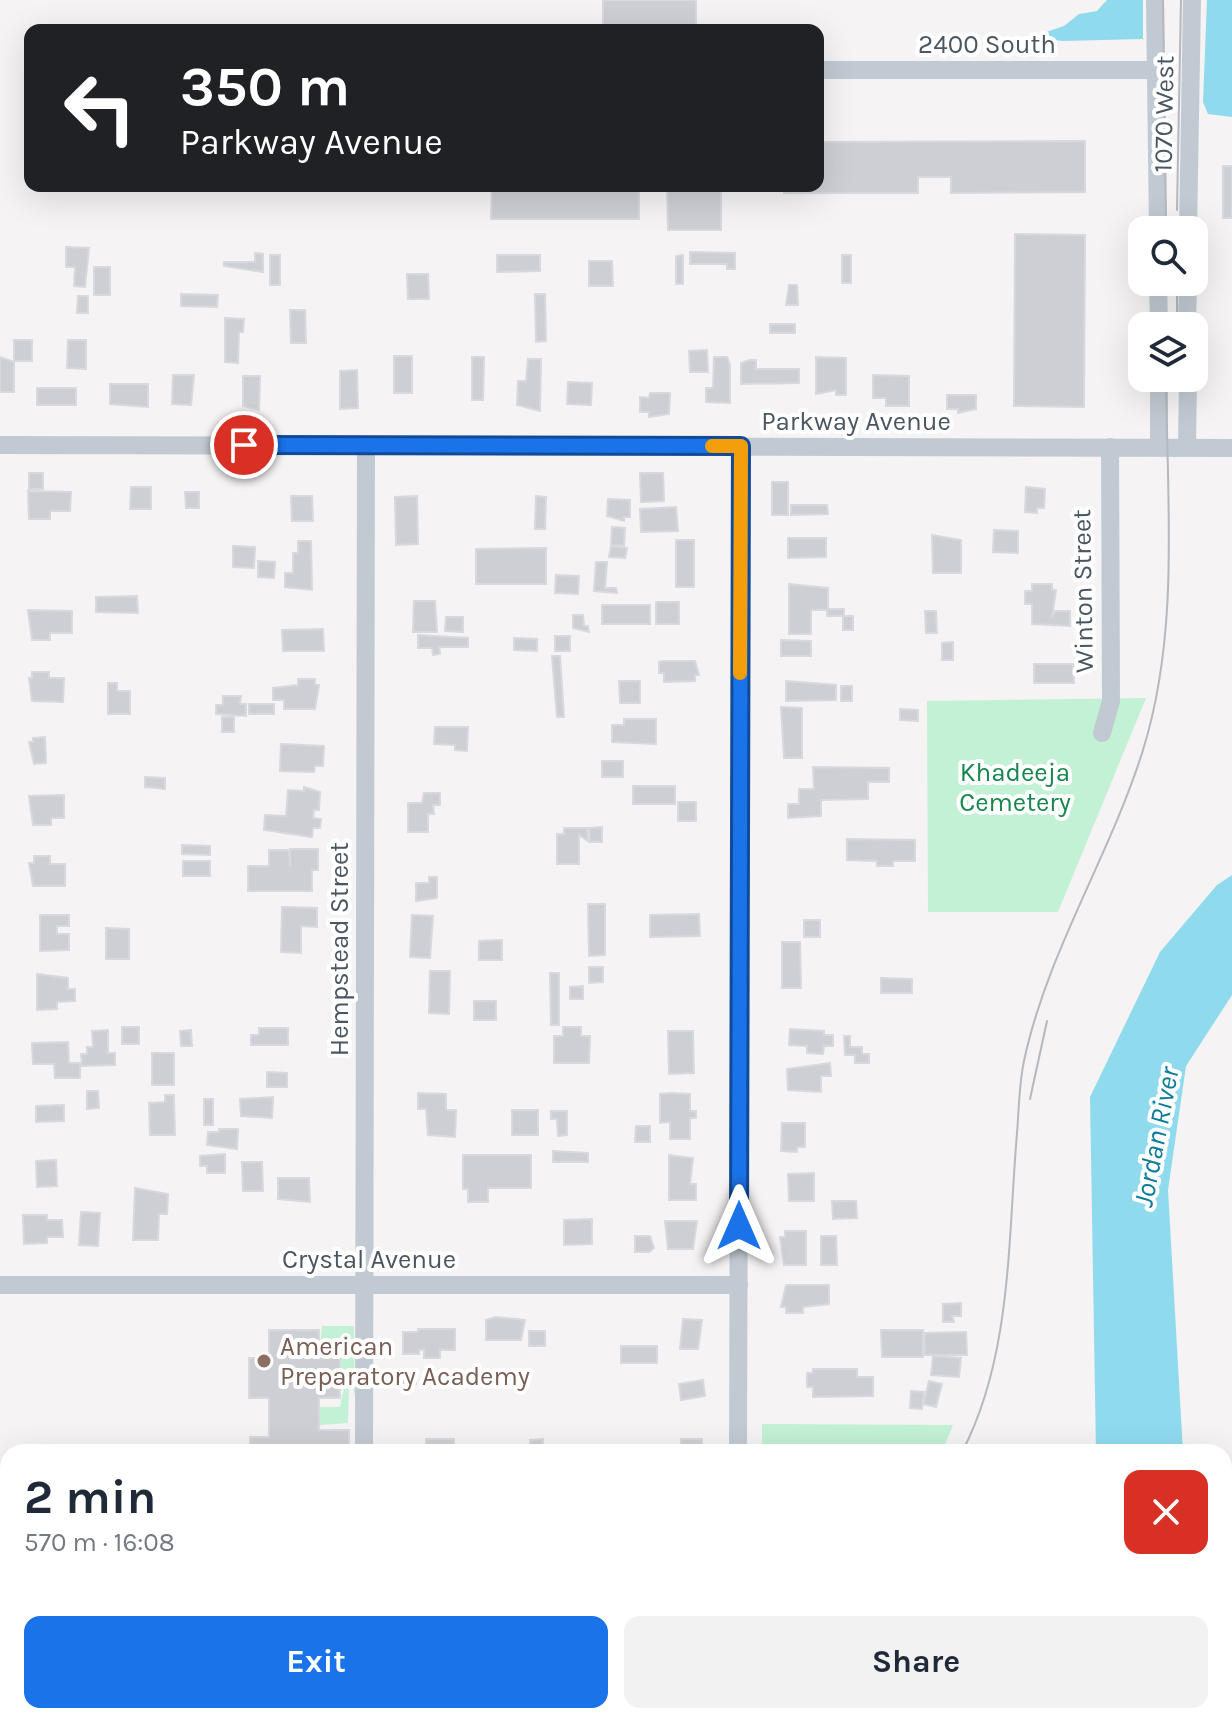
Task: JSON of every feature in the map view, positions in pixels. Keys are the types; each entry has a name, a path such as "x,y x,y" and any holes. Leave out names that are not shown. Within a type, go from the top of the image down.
{"street":[{"name":"1070 West","path":"1155,0 1158,216"},
{"name":"1070 West","path":"1188,216 1192,0"},
{"name":"2400 South","path":"824,70 1155,70"},
{"path":"1159,392 1159,447"},
{"path":"1187,447 1188,392"},
{"name":"Parkway Avenue","path":"0,445 1232,448"},
{"name":"Hempstead Street","path":"364,1444 366,446"},
{"path":"738,1444 741,446"},
{"name":"Winton Street","path":"1102,733 1111,701 1110,447"},
{"name":"Crystal Avenue","path":"0,1285 739,1285"}],"green space":[{"name":"Khadeeja Cemetery","path":"1146,698 1058,912 928,912 927,701"},
{"path":"322,1326 354,1326 355,1396 351,1382 341,1371 341,1357 319,1358"},
{"path":"345,1383 349,1384 348,1423 319,1425 319,1407 340,1407"},
{"path":"762,1424 953,1425 945,1444 762,1444"}],"water":[{"path":"1107,0 1143,0 1143,39 1063,41 1052,40 1046,32 1064,26 1079,14 1097,11"},
{"path":"1207,0 1232,0 1232,117 1208,114 1203,102"},
{"name":"Jordan River","path":"1232,875 1232,995 1186,1066 1168,1190 1183,1444 1096,1444 1090,1097 1160,952 1217,885"}],"building":[{"path":"603,0 696,0 696,24 603,24"},
{"path":"1085,141 1085,192 951,193 951,177 918,177 918,193 784,193 824,192 824,142"},
{"path":"1223,166 1232,166 1232,218 1223,218"},
{"path":"492,192 639,192 639,219 491,219"},
{"path":"667,192 721,192 721,230 668,230"},
{"path":"1015,234 1085,235 1084,407 1014,406"},
{"path":"66,247 89,248 85,287 74,286 75,267 66,267"},
{"path":"690,252 735,253 735,269 727,269 727,264 690,264"},
{"path":"255,253 263,254 263,272 224,266 224,262 255,262"},
{"path":"270,255 280,255 280,285 270,285"},
{"path":"497,255 540,255 540,271 497,272"},
{"path":"683,255 683,284 676,284 676,256"},
{"path":"842,255 851,255 851,283 842,283"},
{"path":"589,261 612,261 613,286 589,286"},
{"path":"94,267 110,267 110,295 94,295"},
{"path":"407,274 428,274 429,299 408,299"},
{"path":"789,285 797,285 798,305 786,305"},
{"path":"181,294 218,295 217,307 181,306"},
{"path":"535,294 545,294 546,341 536,342"},
{"path":"78,296 88,296 88,313 77,313"},
{"path":"290,310 305,310 306,343 291,343"},
{"path":"225,318 244,319 243,332 239,332 238,363 225,362"},
{"path":"770,324 795,324 795,333 770,333"},
{"path":"14,340 32,340 32,361 14,361"},
{"path":"68,340 86,340 86,369 67,368"},
{"path":"707,350 708,372 690,372 689,351"},
{"path":"394,356 412,356 412,393 394,393"},
{"path":"0,357 14,362 14,392 0,392"},
{"path":"472,357 484,357 483,400 472,400"},
{"path":"714,357 727,357 730,365 730,403 706,402 706,388 713,388"},
{"path":"816,357 846,358 846,395 836,395 836,390 816,394"},
{"path":"528,359 541,359 540,411 517,405 518,381 526,381"},
{"path":"756,360 756,369 799,369 799,383 741,384 741,363"},
{"path":"357,370 358,408 340,409 340,371"},
{"path":"173,375 194,375 191,405 172,404"},
{"path":"873,375 909,376 909,406 886,406 886,398 873,398"},
{"path":"243,376 260,376 259,410 243,406"},
{"path":"568,382 592,383 591,405 567,404"},
{"path":"110,384 148,384 148,407 110,404"},
{"path":"37,388 76,388 76,405 37,405"},
{"path":"650,393 670,393 669,414 649,417 649,412 640,412 640,397 649,398"},
{"path":"947,395 976,395 976,409 958,413 958,409 947,409"},
{"path":"29,473 43,473 43,489 29,489"},
{"path":"640,473 663,473 664,501 641,502"},
{"path":"772,482 788,482 788,515 772,515"},
{"path":"131,487 151,487 151,509 130,509"},
{"path":"1026,487 1045,489 1044,508 1037,508 1037,513 1025,512"},
{"path":"28,491 71,492 70,511 50,511 50,519 29,519"},
{"path":"185,492 199,492 199,508 186,508"},
{"path":"291,496 312,496 313,521 292,521"},
{"path":"417,496 418,544 396,545 395,497"},
{"path":"536,496 546,497 545,529 535,529"},
{"path":"608,499 630,500 630,517 624,517 624,521 607,516"},
{"path":"791,505 827,505 828,514 791,515"},
{"path":"676,507 678,531 641,532 640,509"},
{"path":"612,527 625,528 624,546 611,545"},
{"path":"994,530 1018,531 1018,553 993,552"},
{"path":"932,535 961,540 961,573 933,573"},
{"path":"788,538 826,538 826,557 788,558"},
{"path":"676,540 694,540 694,587 676,587"},
{"path":"298,541 311,541 312,590 285,587 285,573 293,573 293,553 298,553"},
{"path":"233,546 255,547 254,568 233,567"},
{"path":"611,546 627,548 625,558 609,557"},
{"path":"546,548 546,584 476,584 476,549"},
{"path":"258,561 275,562 274,578 258,577"},
{"path":"596,562 607,562 605,588 616,588 617,593 594,591"},
{"path":"556,575 579,576 578,594 555,593"},
{"path":"789,584 828,588 828,609 844,609 844,616 853,616 853,630 843,630 843,616 827,616 827,610 811,610 811,634 789,634"},
{"path":"1032,584 1052,584 1052,590 1056,590 1052,618 1055,611 1070,611 1070,626 1032,624 1032,604 1025,604 1025,591 1032,591"},
{"path":"137,596 138,613 96,612 96,597"},
{"path":"414,601 435,601 437,632 413,632"},
{"path":"656,602 679,602 679,624 656,624"},
{"path":"602,605 650,605 650,624 602,624"},
{"path":"28,610 72,611 72,633 50,633 50,640 32,640"},
{"path":"925,611 936,611 937,633 926,633"},
{"path":"573,615 583,615 584,626 588,626 589,632 573,628"},
{"path":"446,617 463,617 463,632 445,631"},
{"path":"323,629 324,651 283,651 282,630"},
{"path":"418,635 468,638 468,647 439,647 440,654 433,655 432,648 418,648"},
{"path":"555,636 570,636 570,651 555,651"},
{"path":"514,638 537,639 537,651 514,650"},
{"path":"781,640 811,641 811,656 781,656"},
{"path":"953,642 953,660 942,660 942,643"},
{"path":"552,656 560,656 564,717 557,717"},
{"path":"695,661 699,675 695,675 695,681 664,682 664,673 659,673 659,662"},
{"path":"1034,664 1073,664 1074,683 1034,683"},
{"path":"32,672 49,672 49,678 64,678 63,702 32,701 29,678 32,678"},
{"path":"298,679 315,679 315,685 319,685 315,709 284,709 284,700 273,700 273,688 298,685"},
{"path":"619,681 640,681 640,703 620,703"},
{"path":"786,681 836,685 836,700 786,701"},
{"path":"108,683 117,683 117,691 130,691 130,714 108,714"},
{"path":"841,686 852,686 852,701 841,701"},
{"path":"223,696 241,696 240,704 246,704 246,716 216,714 216,705 223,705"},
{"path":"249,704 274,704 274,714 249,714"},
{"path":"781,707 802,708 802,758 784,758"},
{"path":"900,709 918,710 918,721 900,720"},
{"path":"222,717 234,717 234,732 222,732"},
{"path":"624,719 656,719 656,744 612,742 612,725 624,725"},
{"path":"435,727 468,727 467,751 455,750 455,745 434,744"},
{"path":"45,737 46,763 34,764 29,742 33,742 33,738"},
{"path":"281,744 324,746 323,766 315,766 314,772 280,771"},
{"path":"602,761 623,761 623,777 602,777"},
{"path":"813,767 889,768 889,782 868,782 868,799 821,800 821,816 788,818 788,804 799,804 799,789 814,789"},
{"path":"145,777 165,778 165,789 145,787"},
{"path":"633,786 675,786 675,804 633,804"},
{"path":"304,787 320,792 319,810 314,810 313,818 321,819 320,828 313,828 312,837 264,830 265,815 286,816 288,790 304,791"},
{"path":"424,793 440,793 440,805 433,805 434,814 428,814 428,832 408,832 408,803 422,803"},
{"path":"64,795 64,818 51,818 51,825 33,825 29,796"},
{"path":"678,802 696,802 696,821 678,821"},
{"path":"602,827 602,842 590,842 589,828"},
{"path":"564,828 587,828 588,841 579,835 579,864 557,864 557,834 564,834"},
{"path":"847,839 915,840 915,861 893,861 893,866 877,866 877,861 847,860"},
{"path":"182,845 210,846 210,855 182,854"},
{"path":"290,849 318,849 318,870 312,870 312,891 248,891 248,866 269,866 269,850 289,850 290,866"},
{"path":"34,856 50,856 50,864 65,864 65,886 33,886 29,863 34,863"},
{"path":"183,861 210,861 210,876 183,876"},
{"path":"429,877 437,877 437,898 416,901 416,883 429,883"},
{"path":"588,904 605,904 605,955 589,956"},
{"path":"282,907 317,908 317,927 301,926 301,953 281,952"},
{"path":"699,914 700,936 650,937 650,915"},
{"path":"40,915 69,915 69,926 57,926 57,934 69,934 69,950 40,951"},
{"path":"412,915 433,916 430,958 410,957"},
{"path":"804,920 820,920 820,937 804,937"},
{"path":"106,928 129,929 129,959 106,959"},
{"path":"502,940 502,960 479,960 479,941"},
{"path":"782,942 800,942 801,988 782,988"},
{"path":"589,967 603,967 603,982 589,983"},
{"path":"430,971 450,971 449,1014 429,1013"},
{"path":"550,973 559,973 559,1025 551,1025"},
{"path":"37,974 68,978 68,989 75,989 75,1001 57,1002 57,1009 37,1010"},
{"path":"881,978 912,979 912,993 881,993"},
{"path":"583,986 583,999 570,999 570,987"},
{"path":"474,1001 496,1001 496,1020 474,1020"},
{"path":"122,1027 139,1027 139,1044 122,1044"},
{"path":"563,1027 581,1027 581,1036 590,1036 589,1063 554,1063 554,1036 563,1036"},
{"path":"259,1028 288,1028 288,1045 251,1045 251,1035 259,1035"},
{"path":"790,1029 824,1031 824,1035 833,1035 833,1046 824,1046 823,1054 807,1053 807,1046 789,1045"},
{"path":"108,1030 108,1053 115,1053 115,1065 82,1066 81,1054 87,1054 87,1047 93,1047 92,1031"},
{"path":"191,1030 192,1046 181,1046 180,1031"},
{"path":"668,1031 693,1031 694,1073 669,1074"},
{"path":"844,1036 850,1036 850,1047 862,1047 862,1054 869,1054 869,1063 855,1063 855,1055 845,1055"},
{"path":"68,1042 69,1063 80,1063 80,1078 55,1078 54,1064 33,1064 32,1043"},
{"path":"152,1053 174,1053 174,1085 152,1085"},
{"path":"830,1063 831,1076 821,1076 821,1092 788,1090 787,1069"},
{"path":"267,1072 287,1073 287,1087 267,1087"},
{"path":"87,1091 98,1091 99,1108 87,1109"},
{"path":"418,1093 446,1094 446,1110 456,1110 455,1137 428,1135 426,1109 418,1109"},
{"path":"660,1094 690,1094 690,1111 696,1111 696,1118 690,1118 690,1139 670,1139 670,1122 660,1123"},
{"path":"165,1095 174,1095 175,1135 150,1135 149,1103 165,1102"},
{"path":"273,1097 272,1118 241,1116 240,1099"},
{"path":"204,1099 213,1099 213,1125 204,1125"},
{"path":"64,1105 64,1121 36,1122 36,1106"},
{"path":"512,1110 538,1110 538,1135 512,1135"},
{"path":"551,1111 567,1111 567,1135 558,1136 557,1119 551,1119"},
{"path":"782,1123 805,1123 805,1147 797,1147 797,1152 781,1151"},
{"path":"636,1126 650,1126 650,1142 635,1142"},
{"path":"219,1129 238,1129 237,1149 207,1145 208,1132 219,1132"},
{"path":"553,1151 588,1153 588,1162 553,1162"},
{"path":"225,1154 225,1173 207,1173 207,1166 200,1166 200,1156"},
{"path":"463,1155 531,1155 531,1188 488,1188 488,1202 468,1202 468,1189 463,1189"},
{"path":"669,1155 693,1158 690,1184 696,1184 696,1200 669,1200"},
{"path":"56,1160 57,1186 37,1187 36,1161"},
{"path":"242,1162 262,1162 263,1191 243,1191"},
{"path":"814,1173 814,1201 789,1201 788,1174"},
{"path":"278,1178 309,1178 310,1202 278,1199"},
{"path":"135,1188 168,1194 167,1214 159,1214 158,1240 133,1240"},
{"path":"832,1201 856,1201 857,1218 833,1219"},
{"path":"81,1212 100,1213 98,1246 79,1245"},
{"path":"23,1215 47,1215 47,1220 62,1220 63,1237 47,1237 47,1243 24,1244"},
{"path":"592,1219 592,1244 564,1245 564,1220"},
{"path":"665,1221 697,1221 693,1249 668,1249"},
{"path":"785,1231 806,1231 806,1265 784,1265 780,1237 785,1237"},
{"path":"635,1236 650,1236 654,1248 649,1252 635,1252"},
{"path":"821,1236 836,1236 837,1265 821,1265"},
{"path":"786,1285 829,1285 829,1304 803,1307 803,1313 786,1313 786,1307 781,1307"},
{"path":"961,1303 961,1316 952,1316 954,1322 943,1322 943,1304"},
{"path":"496,1317 525,1320 521,1340 486,1340 486,1320"},
{"path":"683,1319 702,1320 698,1349 680,1349"},
{"path":"418,1329 455,1329 455,1350 440,1350 440,1358 424,1358 424,1350 419,1350 419,1354 403,1354 403,1332 418,1332"},
{"name":"American Preparatory Academy","path":"269,1330 319,1330 319,1358 340,1358 340,1398 319,1398 319,1430 349,1430 349,1444 250,1444 250,1437 269,1437 269,1398 249,1398 249,1358 269,1358"},
{"path":"881,1330 923,1330 923,1357 882,1357"},
{"path":"529,1331 545,1331 545,1346 529,1346"},
{"path":"966,1332 967,1355 925,1355 924,1333"},
{"path":"621,1346 657,1346 657,1363 621,1363"},
{"path":"933,1356 961,1358 959,1377 931,1375"},
{"path":"813,1369 857,1369 857,1377 873,1377 873,1396 813,1397 813,1387 807,1387 807,1373 813,1373"},
{"path":"415,1373 416,1384 386,1386 385,1375"},
{"path":"703,1380 705,1396 681,1400 679,1384"},
{"path":"929,1381 942,1384 936,1407 923,1404"},
{"path":"911,1391 924,1392 922,1409 910,1408"},
{"path":"426,1439 454,1439 454,1444 426,1444"},
{"path":"543,1439 543,1444 530,1444 530,1440"},
{"path":"681,1439 702,1439 702,1444 681,1444"}],"tram line":[{"path":"1163,0 1166,216"},
{"path":"1177,210 1181,0"},
{"path":"1177,296 1177,312"},
{"path":"965,1444 990,1377 999,1337 1009,1255 1021,1079 1034,1021 1063,943 1129,789 1155,705 1167,613 1169,566 1166,392"},
{"path":"1030,1099 1047,1021"}],"slow traffic":[{"path":"712,446 741,446 740,673"}],"place":[{"name":"American Preparatory Academy","path":"264,1361"}],"route":[{"path":"244,445 741,446 739,1226"}]}
